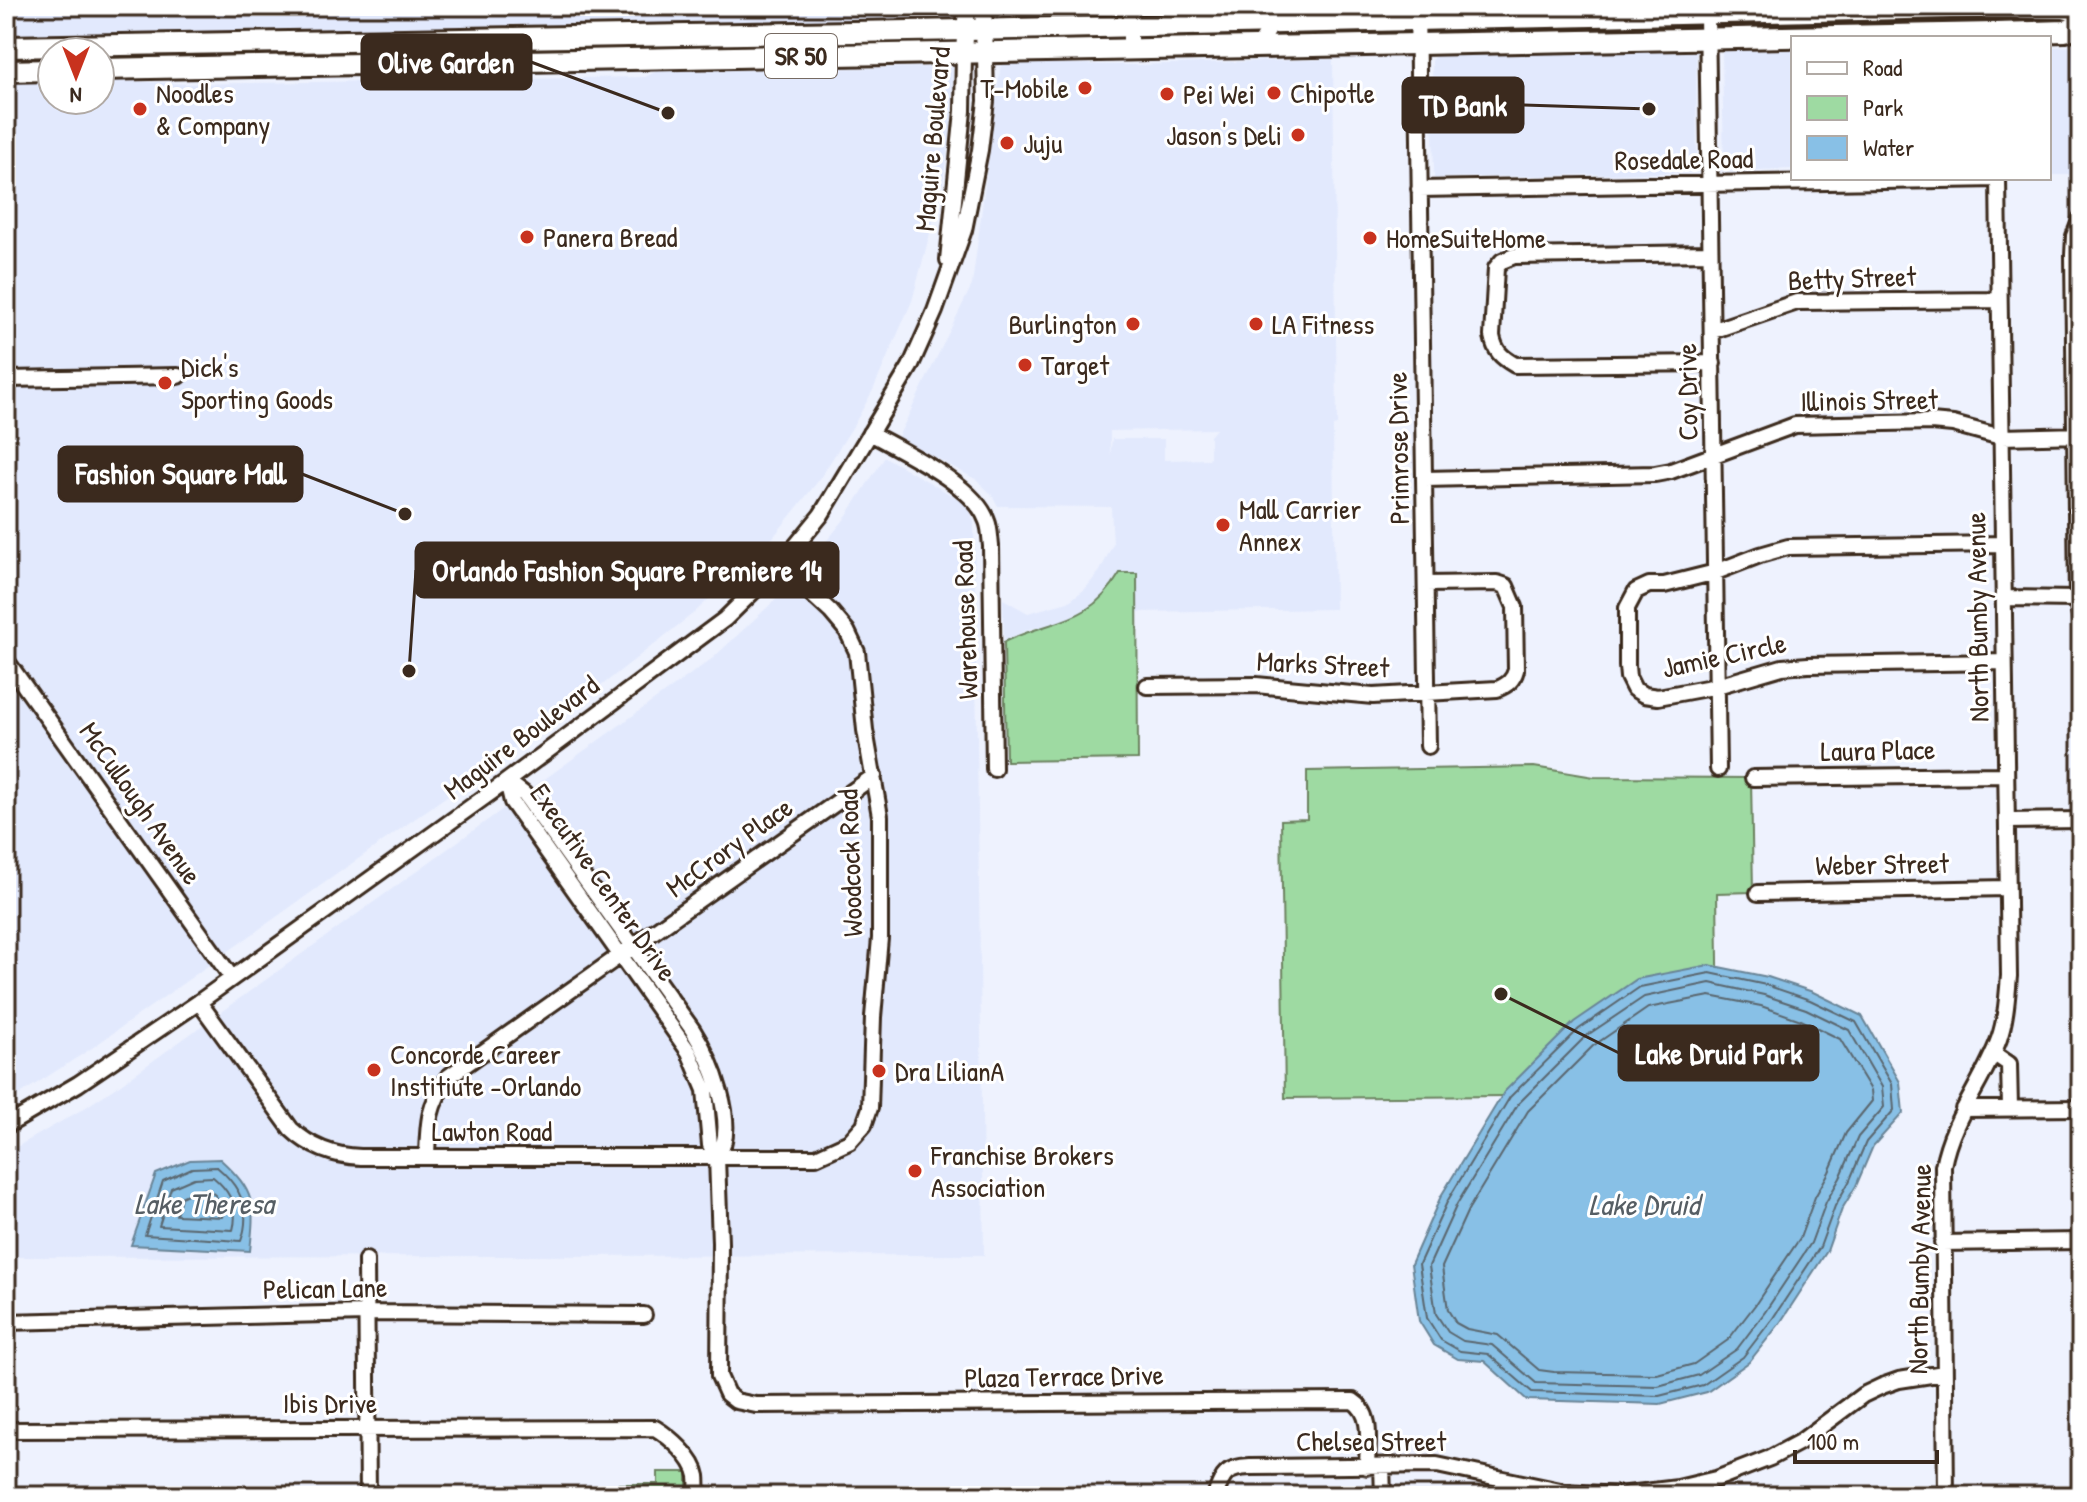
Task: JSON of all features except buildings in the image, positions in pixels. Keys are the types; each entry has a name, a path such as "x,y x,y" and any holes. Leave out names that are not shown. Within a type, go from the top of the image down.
{"highway":[{"name":"SR 50","path":"6,47 975,30 1130,16 1707,13 1995,6 2064,8 2081,13"},
{"name":"SR 50","path":"1996,36 2065,31 2081,26"},
{"path":"637,60 657,45 776,44 791,33"},
{"path":"557,61 571,51 624,48 642,36"},
{"name":"SR 50","path":"116,69 1791,38"},
{"path":"6,71 36,70"}],"main road":[{"name":"Maguire Boulevard","path":"967,6 975,30"},
{"name":"Maguire Boulevard","path":"974,53 975,30 983,6"}],"street":[{"path":"1995,6 1996,36"},
{"name":"Primrose Drive","path":"1418,13 1428,746"},
{"name":"Coy Drive","path":"1707,13 1718,769"},
{"path":"1258,47 1273,15"},
{"path":"1130,16 1130,49"},
{"path":"388,64 390,41"},
{"name":"Maguire Boulevard","path":"947,276 963,111 974,53"},
{"name":"Maguire Boulevard","path":"6,1126 78,1084 199,1002 507,781 725,619 780,565 821,515 910,367 935,311 964,230 980,150 986,101 974,53"},
{"name":"Rosedale Road","path":"1419,189 1916,180"},
{"name":"North Bumby Avenue","path":"1946,1496 1943,1166 1953,1128 1993,1053 2007,1004 1998,180"},
{"path":"2081,218 2074,236 2073,255 2078,435 2077,599 2081,623"},
{"path":"1710,253 1514,256 1502,261 1496,268 1492,336 1494,347 1502,358 1515,365 1713,363"},
{"name":"Betty Street","path":"1712,331 1797,302 1999,300"},
{"path":"6,379 178,376"},
{"name":"Illinois Street","path":"1425,479 1655,474 1671,471 1795,425 1931,422 1953,424 2001,437 2078,435"},
{"name":"Warehouse Road","path":"870,433 952,482 974,500 987,519 991,546 994,769"},
{"path":"1716,572 1788,547 2002,544"},
{"name":"Woodcock Road","path":"780,565 831,612 847,631 857,652 865,730 880,816 880,938 873,1028 872,1095 867,1120 854,1138"},
{"name":"Jamie Circle","path":"1716,572 1664,585 1649,585 1636,591 1627,608 1627,666 1634,689 1644,695 1658,697 1717,686 1782,667 1808,665 2004,662"},
{"name":"Marks Street","path":"1147,686 1256,685 1373,696 1497,689 1506,685 1514,678 1516,670 1515,607 1506,586 1497,583 1426,584"},
{"path":"2003,598 2077,599"},
{"name":"McCullough Avenue","path":"6,660 232,978"},
{"name":"Laura Place","path":"1753,778 2005,775"},
{"name":"McCrory Place","path":"427,1157 428,1123 434,1098 448,1077 874,776"},
{"name":"Executive Center Drive","path":"507,781 524,794 627,951 692,1029 710,1061 720,1093 724,1128 724,1145 717,1157 719,1376"},
{"path":"2007,821 2081,820"},
{"name":"Weber Street","path":"1758,893 2007,888"},
{"name":"Lawton Road","path":"199,1002 286,1123 309,1143 328,1153 427,1157 816,1157 840,1148 854,1138"},
{"path":"1993,1053 2009,1064 2010,1108"},
{"path":"1963,1109 2081,1108"},
{"path":"1942,1243 2081,1241"},
{"path":"366,1260 368,1496"},
{"name":"Pelican Lane","path":"6,1322 366,1313 644,1315"},
{"name":"Chelsea Street","path":"1215,1496 1228,1471 1236,1467 1457,1467 1506,1488 1619,1495 1679,1492 1770,1458 1800,1442 1863,1395 1882,1386 1944,1373"},
{"name":"Plaza Terrace Drive","path":"719,1376 727,1394 748,1405 1353,1401 1365,1411 1375,1466"},
{"name":"Ibis Drive","path":"6,1430 655,1428 691,1462 697,1474 697,1496"},
{"path":"1375,1466 1383,1496"}],"shaded area":[{"path":"6,6 953,6 953,20 6,36"},
{"path":"2081,46 2080,175 2051,175 2051,47"},
{"path":"1791,47 1791,169 1724,171 1722,49"},
{"path":"1696,49 1697,172 1434,178 1432,60 1436,54"},
{"path":"1333,59 1337,425 1333,426 1335,609 1138,612 1137,573 1120,573 1112,587 1082,613 1061,624 1029,629 1004,642 1003,599 1028,613 1068,602 1085,589 1100,571 1113,544 1111,507 998,506 977,480 898,437 972,285 1001,63 1136,65","holes":["1216,429 1210,436 1210,459 1164,460 1164,439 1112,439 1110,455 1110,431"]},
{"path":"953,67 951,127 942,188 912,301 855,423 819,480 767,545 695,612 592,693 92,1048 6,1103 6,80 36,79 36,116 116,116 116,80 185,84 645,77 657,71"},
{"path":"885,457 960,500 970,510 974,522 984,1255 6,1257 6,1153 118,1086 713,658 788,588 843,521"}],"green space":[{"path":"1120,573 1137,573 1138,759 1006,761 1004,642 1082,612 1108,590"},
{"path":"1534,767 1594,777 1751,778 1753,892 1717,893 1720,1094 1285,1098 1281,820 1307,819 1307,771"},
{"path":"658,1472 687,1472 687,1496 604,1496 608,1484 658,1484"}],"water":[{"name":"Lake Druid","path":"1709,965 1768,977 1813,992 1862,1016 1900,1082 1903,1113 1873,1146 1856,1186 1842,1209 1827,1251 1780,1323 1749,1362 1707,1392 1660,1404 1527,1400 1484,1361 1458,1359 1434,1345 1419,1321 1411,1264 1441,1196 1504,1092 1574,1022 1637,979"},
{"name":"Lake Theresa","path":"220,1159 247,1190 252,1210 250,1251 131,1245 156,1174 190,1160"}],"place":[{"name":"T-Mobile","path":"1085,88"},
{"name":"Chipotle","path":"1274,93"},
{"name":"Pei Wei","path":"1167,94"},
{"name":"Noodles & Company","path":"140,109"},
{"name":"TD Bank","path":"1649,109"},
{"name":"Olive Garden","path":"668,113"},
{"name":"Jason's Deli","path":"1298,135"},
{"name":"Juju","path":"1007,143"},
{"name":"Panera Bread","path":"527,237"},
{"name":"HomeSuiteHome","path":"1370,238"},
{"name":"Burlington","path":"1133,324"},
{"name":"LA Fitness","path":"1256,324"},
{"name":"Target","path":"1025,365"},
{"name":"Dick's Sporting Goods","path":"165,383"},
{"name":"Fashion Square Mall","path":"405,514"},
{"name":"Mall Carrier Annex","path":"1223,525"},
{"name":"Orlando Fashion Square Premiere 14","path":"409,671"},
{"name":"Lake Druid Park","path":"1501,994"},
{"name":"Concorde Career Institiute -Orlando","path":"374,1070"},
{"name":"Dra LilianA","path":"879,1071"},
{"name":"Franchise Brokers Association","path":"915,1171"}]}
